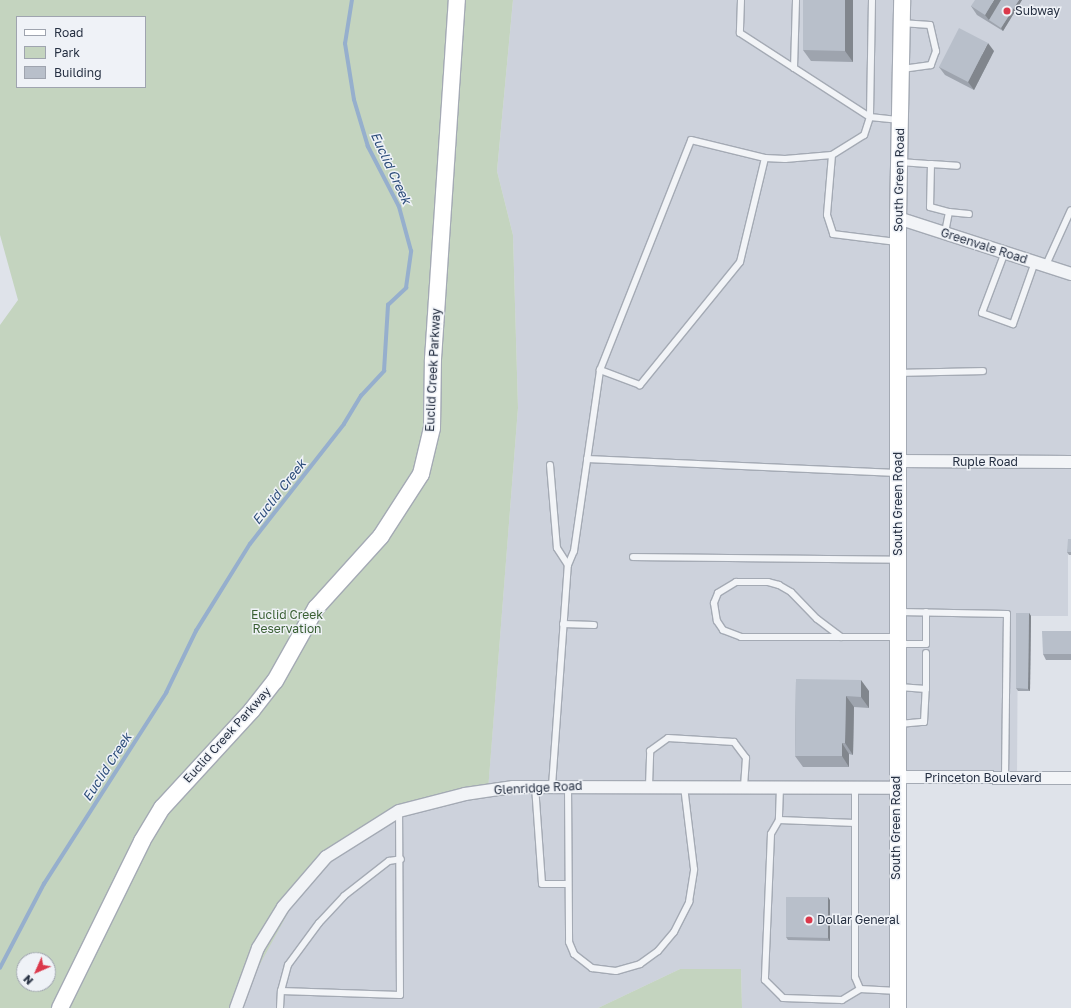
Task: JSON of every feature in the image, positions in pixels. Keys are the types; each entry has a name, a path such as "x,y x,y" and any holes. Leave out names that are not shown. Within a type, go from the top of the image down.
{"street":[{"name":"Euclid Creek Parkway","path":"60,1008 142,841 162,808 256,704 274,681 316,608 382,536 421,474 432,428 433,359 457,0"},
{"name":"South Green Road","path":"898,1008 896,724 899,467 898,218 902,0"},
{"name":"Greenvale Road","path":"898,218 1071,274"},
{"name":"Ruple Road","path":"899,467 1071,462"},
{"name":"Princeton Boulevard","path":"896,782 1005,778 1071,778"},
{"name":"Glenridge Road","path":"236,1008 258,948 283,907 326,857 399,811 465,794 535,786 855,788 896,782"}],"lane":[{"path":"741,0 740,33 870,117 900,120"},
{"path":"794,68 796,0"},
{"path":"552,786 568,565 574,551 600,370 691,140 765,158 785,159 832,155 864,135 870,117 872,0"},
{"path":"901,69 931,65 936,50 930,25 902,23"},
{"path":"832,155 827,215 833,234 898,242"},
{"path":"600,370 640,385 740,262 765,158"},
{"path":"899,162 957,166"},
{"path":"931,164 930,207 949,212 969,214"},
{"path":"1005,252 982,314 1013,324 1041,264 1071,210"},
{"path":"945,233 949,212"},
{"path":"898,373 983,371"},
{"path":"587,459 899,467"},
{"path":"550,465 557,548 568,565"},
{"path":"633,557 898,560"},
{"path":"841,637 817,619 791,592 779,585 768,582 736,582 718,594 714,603 717,621 731,635 841,637 897,640 926,644 926,612"},
{"path":"897,612 1007,614 1005,778"},
{"path":"563,624 594,625"},
{"path":"896,724 924,722 926,653"},
{"path":"897,686 926,689"},
{"path":"649,786 650,751 668,738 734,742 746,758 744,787"},
{"path":"535,786 542,884 567,884"},
{"path":"568,786 567,884 569,942 574,954 592,968 616,971 640,964 658,951 674,932 689,902 694,869 684,786"},
{"path":"780,787 779,820 771,834 765,980 783,998 842,1000 860,989 898,991"},
{"path":"855,788 855,977 860,989"},
{"path":"281,991 400,995 401,859 399,811"},
{"path":"779,820 855,823"},
{"path":"280,1008 281,991 288,965 319,923 344,896 389,861 401,859"}],"shaded area":[{"path":"513,0 1071,0 1071,540 1068,540 1068,616 1018,616 1017,778 896,777 898,1008 742,1008 741,969 680,969 598,1008 236,1008 258,948 326,857 399,811 488,790 518,408 513,235 497,171"}],"green space":[{"name":"Euclid Creek Reservation","path":"0,0 513,0 497,171 513,235 518,408 488,791 399,811 326,857 306,880 236,1008 0,1008 0,325 18,300 0,235"},
{"path":"680,969 741,969 742,1008 598,1008"}],"building":[{"path":"803,0 845,0 845,51 803,50"},
{"path":"975,0 994,0 985,15 971,6"},
{"name":"Subway","path":"1001,0 1019,0 1001,28 989,20"},
{"path":"959,28 988,43 968,82 939,67"},
{"path":"1068,539 1071,539 1071,552 1067,552"},
{"path":"1016,613 1029,613 1028,689 1016,688"},
{"path":"1042,631 1071,631 1071,654 1043,654"},
{"path":"796,679 861,680 861,697 846,696 845,743 842,743 842,756 795,756"},
{"name":"Dollar General","path":"786,897 828,897 828,938 786,937"}],"waterway":[{"name":"Euclid Creek","path":"0,968 44,884 166,693 196,631 250,544 344,424 361,396 384,371 388,305 406,288 411,251 399,207 368,147 354,100 345,44 352,0"}],"place":[{"name":"Subway","path":"1007,11"},
{"name":"Dollar General","path":"809,920"}]}
